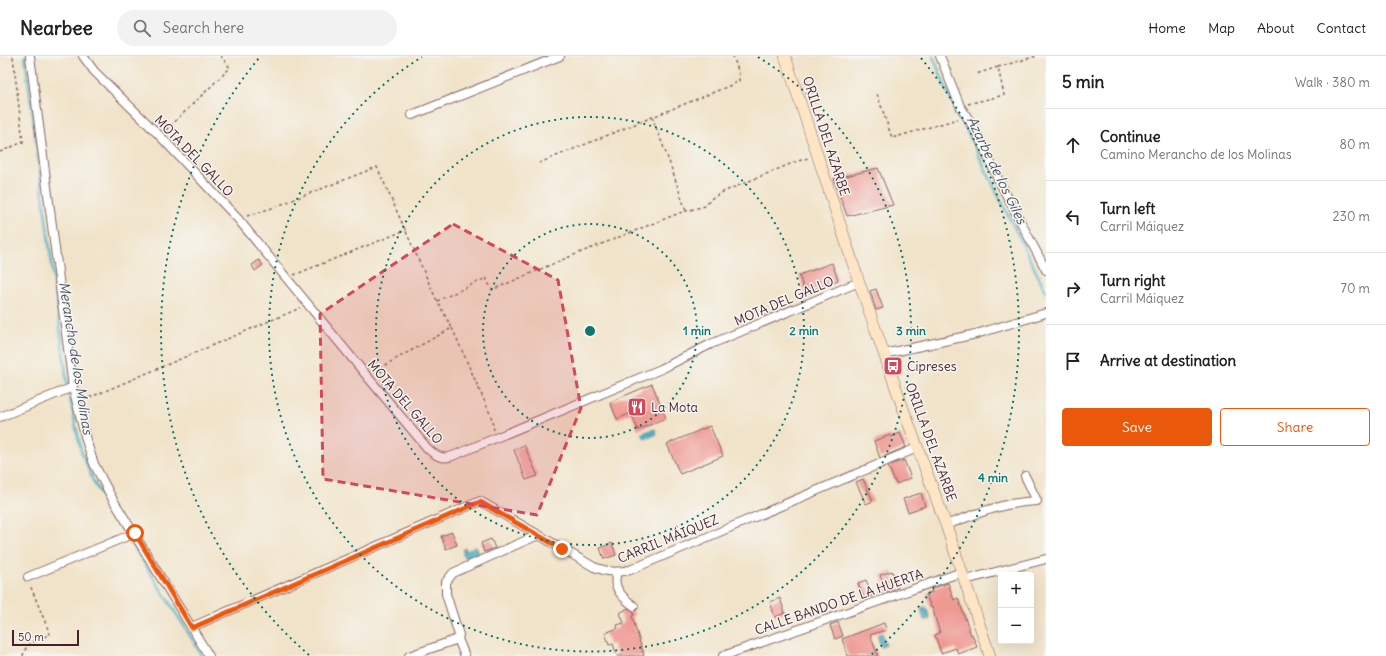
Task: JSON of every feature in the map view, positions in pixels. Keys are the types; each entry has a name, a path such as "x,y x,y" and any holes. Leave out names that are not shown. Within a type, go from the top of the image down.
{"main road":[{"name":"ORILLA DEL AZARBE","path":"785,56 859,282 917,448 964,576 990,656"}],"street":[{"path":"30,56 70,389 77,403 86,440 94,464 112,498 129,536 192,628 209,656"},
{"name":"MOTA DEL GALLO","path":"83,56 94,72 160,136 238,219 366,376 435,455 440,458 448,458 661,369 711,344 859,282"},
{"path":"412,115 560,56"},
{"path":"940,56 960,106 976,131 997,176 1046,270"},
{"path":"884,354 976,334 1046,313"},
{"path":"0,417 70,389"},
{"name":"CARRIL MÁIQUEZ","path":"192,628 480,502 594,567 606,571 617,572 630,570 917,448"},
{"path":"946,525 998,507 1026,501 1037,501 1025,476"},
{"path":"465,656 458,639 459,635 446,594 446,582 453,573 538,535"},
{"path":"28,578 129,536"},
{"name":"CALLE BANDO DE LA HUERTA","path":"723,656 964,576 1046,559"},
{"path":"617,572 615,583 618,590 627,601 634,606"},
{"path":"409,656 458,639"}],"path":[{"path":"0,152 23,142 13,56"},
{"path":"160,136 230,68 221,56"},
{"path":"539,163 739,81 739,73 733,56"},
{"path":"976,74 1037,56"},
{"path":"960,106 1004,95 998,67"},
{"path":"877,94 892,138 956,119"},
{"path":"652,117 686,211"},
{"path":"437,301 486,278 492,290 569,257 686,211 705,206 712,198 723,192 795,162 818,156"},
{"path":"238,219 272,208 377,167 437,301 452,328 491,416 496,438"},
{"path":"287,278 406,230"},
{"path":"77,403 299,308 306,303"},
{"path":"366,376 452,328"},
{"path":"23,656 30,642 50,634 28,578"}],"highlighted area":[{"path":"453,224 558,280 581,408 537,515 323,479 320,314"}],"water":[{"path":"655,429 657,434 645,439 642,433"},
{"path":"476,546 479,553 466,558 463,556 463,549 465,548 467,551"},
{"path":"926,607 930,619 924,620 921,608"},
{"path":"882,633 886,645 881,647 877,635"}],"building":[{"path":"878,168 893,205 847,216 834,179"},
{"path":"259,260 263,265 255,271 252,265"},
{"path":"832,263 838,280 805,293 799,275"},
{"path":"876,289 883,308 876,310 870,291"},
{"name":"La Mota","path":"652,384 666,418 638,430 631,413 617,419 610,402"},
{"path":"710,426 723,456 680,474 667,444"},
{"path":"900,433 906,447 880,458 874,441"},
{"path":"524,445 538,476 526,480 514,450"},
{"path":"904,460 911,478 896,484 888,466"},
{"path":"863,479 873,501 866,504 856,482"},
{"path":"921,493 925,506 908,512 903,499"},
{"path":"452,532 457,545 446,549 441,536"},
{"path":"491,539 495,548 484,552 481,543"},
{"path":"612,543 616,555 604,559 600,548"},
{"path":"892,571 898,588 886,592 880,575"},
{"path":"866,580 872,596 864,599 858,583"},
{"path":"948,583 954,600 958,598 971,635 972,634 977,647 958,654 956,648 941,653 935,635 940,633 932,607 931,608 926,594 932,592 931,589"},
{"path":"780,598 785,613 775,617 770,602"},
{"path":"628,608 633,611 634,615 632,616 644,656 617,656 613,644 609,645 605,633 618,628 617,625 624,623 620,613"},
{"path":"838,622 843,636 835,639 830,625"},
{"path":"884,623 886,630 870,635 878,656 848,656 842,639"}],"waterway":[{"name":"Merancho de los Molinas","path":"25,56 68,390 81,451 93,481 104,500 202,656"},
{"name":"Azarbe de los Giles","path":"933,56 947,91 1046,292"}],"place":[{"name":"Cipreses","path":"893,366"},
{"name":"La Mota","path":"637,407"}],"route":[{"path":"135,533 192,628 480,502 562,549"}]}
